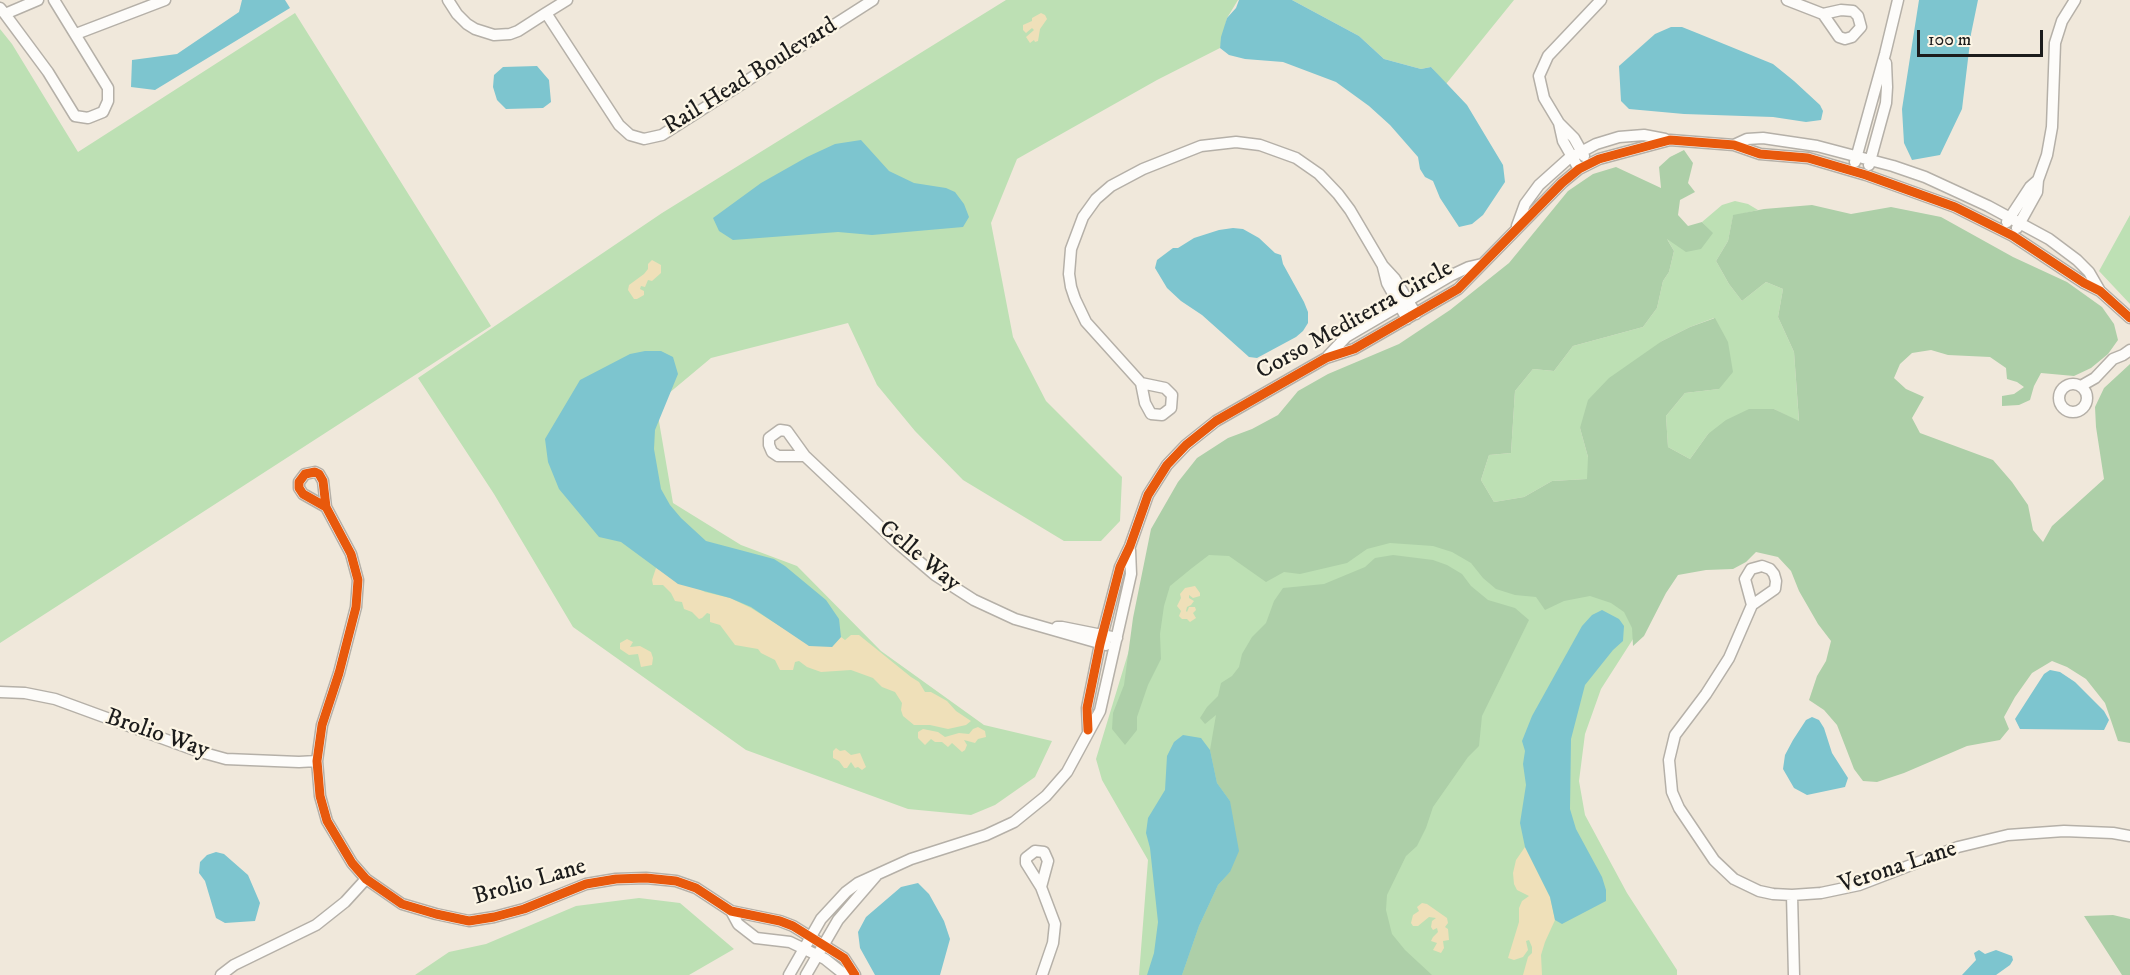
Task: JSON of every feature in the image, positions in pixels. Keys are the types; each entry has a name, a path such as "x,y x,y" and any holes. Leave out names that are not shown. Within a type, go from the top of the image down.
{"street":[{"path":"38,0 3,11 48,72 75,116 88,118 103,112 108,101 108,88 54,0"},
{"path":"76,34 165,0"},
{"path":"448,0 467,24 494,34 510,34 518,31 567,0"},
{"name":"Rail Head Boulevard","path":"546,13 619,125 630,135 644,139 662,135 873,0"},
{"path":"1584,166 1562,137 1559,123 1541,91 1540,70 1548,56 1601,0"},
{"path":"1787,0 1823,15"},
{"path":"1852,171 1886,54 1898,0"},
{"path":"2013,236 2037,192 2038,180 2050,142 2055,44 2062,21 2075,0"},
{"path":"1866,175 1886,103 1886,54"},
{"path":"1516,229 1525,204 1539,185 1548,175 1577,154 1603,141 1627,135 1644,135 1670,140"},
{"name":"Corso Mediterra Circle","path":"1734,144 1747,139 1763,138 1817,146 1924,177 2010,217 2049,239 2090,272 2100,291"},
{"name":"Corso Mediterra Circle","path":"1088,730 1087,708 1101,639 1120,567 1148,495 1167,465 1186,445 1216,421 1326,358 1354,350 1458,289 1562,183 1584,166 1612,154 1670,140 1734,144 1760,154 1808,158 1866,175 1955,207 2002,230 2100,291 2130,318"},
{"path":"1141,383 1086,322 1075,299 1069,274 1071,249 1083,217 1104,191 1130,174 1191,149 1211,144 1236,142 1272,148 1307,165 1329,183 1350,210 1383,266 1387,283 1404,303 1411,316"},
{"path":"2002,230 2030,187 2038,180"},
{"name":"Corso Mediterra Circle","path":"1326,358 1346,337 1452,275 1482,264"},
{"path":"2081,386 2087,396 2087,404 2080,411 2071,412 2062,407 2059,396 2064,388 2071,384 2081,386 2095,378 2113,359 2126,352"},
{"path":"2087,396 2118,364 2126,352"},
{"name":"Celle Way","path":"806,456 894,540 935,575 974,600 1015,619 1051,628 1062,627 1116,643"},
{"name":"Brolio Lane","path":"326,507 351,554 358,580 356,607 339,673 322,725 317,760 320,796 327,821 352,863 366,879 402,904 469,921 524,909 586,884 616,879 646,878 676,881 696,888 731,911 780,921 810,936 844,958 855,975"},
{"name":"Corso Mediterra Circle","path":"789,975 810,936 846,891 911,858 986,835 1014,822 1046,796 1067,772 1100,711 1131,574 1130,546"},
{"name":"Verona Lane","path":"1752,605 1729,658 1676,735 1669,760 1672,792 1679,807 1700,841 1722,869 1734,879 1759,891 1792,895 1821,893 1859,885 1958,847 2008,835 2052,831 2130,836"},
{"name":"Brolio Way","path":"0,692 25,693 55,699 197,751 226,759 299,762 317,760"},
{"name":"Corso Mediterra Circle","path":"806,975 838,920 878,873"},
{"path":"222,975 234,965 316,925 345,902 366,879"},
{"path":"1041,887 1054,924 1053,943 1042,975"},
{"path":"1792,895 1794,975"},
{"name":"Brolio Lane","path":"731,911 738,924 756,938 783,940 834,965 845,975"}],"green space":[{"path":"1006,0 1238,0 1227,18 1220,48 1157,80 1017,159 991,223 1013,337 1046,401 1122,477 1120,521 1101,541 1064,541 963,480 915,431 877,385 848,323 711,358 656,404 673,503 741,545 797,566 881,651 984,725 1052,741 1035,777 995,805 971,815 908,809 746,750 573,627 494,494 418,378 662,213"},
{"path":"1292,0 1514,0 1446,84 1431,67 1421,69 1384,59 1359,36"},
{"path":"295,13 491,326 0,643 0,29 12,44 78,152"},
{"path":"1684,150 1693,163 1688,183 1695,192 1680,200 1678,215 1688,226 1702,222 1713,233 1701,249 1686,252 1667,239 1674,251 1669,272 1663,281 1657,308 1643,327 1573,346 1554,371 1533,369 1515,391 1511,453 1489,455 1481,480 1494,502 1524,497 1552,481 1587,479 1588,457 1580,428 1588,400 1609,378 1662,341 1715,318 1728,342 1733,372 1719,389 1685,393 1666,416 1668,447 1690,459 1708,434 1726,420 1749,409 1774,409 1799,421 1794,352 1778,317 1783,289 1766,282 1742,301 1716,261 1728,241 1733,215 1764,209 1812,205 1851,214 1891,207 1941,217 2013,257 2067,282 2102,307 2114,324 2118,340 2108,354 2091,368 2074,376 2041,373 2030,400 2019,405 2002,406 2002,396 2014,394 2024,387 2007,379 2006,368 1990,357 1948,355 1931,350 1912,353 1900,364 1894,378 1906,389 1924,397 1912,418 1920,433 1993,460 2028,505 2033,530 2043,542 2052,526 2104,479 2095,407 2104,388 2130,364 2130,743 2118,741 2105,703 2086,679 2052,661 2032,673 2015,697 2004,717 2009,729 2000,740 1967,746 1877,782 1863,781 1854,769 1837,725 1824,710 1809,700 1817,676 1826,661 1831,641 1799,591 1791,571 1778,557 1756,552 1746,562 1733,569 1706,570 1678,575 1644,636 1633,646 1632,628 1624,612 1611,603 1590,596 1564,601 1545,610 1536,597 1515,595 1496,589 1471,563 1452,552 1433,546 1390,543 1367,549 1347,563 1300,574 1284,572 1266,582 1229,556 1209,555 1170,586 1160,634 1161,659 1148,685 1137,717 1137,730 1125,745 1112,729 1113,713 1124,685 1133,618 1151,529 1178,482 1197,458 1228,438 1252,429 1278,415 1298,391 1328,374 1399,344 1450,310 1509,263 1568,191 1593,174 1616,167 1661,188 1659,167 1670,157"},
{"path":"1735,201 1748,204 1758,210 1733,216 1728,241 1716,261 1742,301 1766,282 1783,289 1778,317 1794,352 1799,422 1774,409 1708,434 1690,459 1668,447 1666,416 1685,393 1719,389 1714,318 1662,341 1580,428 1588,457 1588,479 1552,481 1524,497 1494,502 1481,480 1489,455 1511,453 1515,391 1533,369 1554,371 1573,346 1643,327 1657,308 1663,281 1669,272 1674,251 1666,237 1712,233 1702,222 1722,205"},
{"path":"2130,215 2130,304 2099,271"},
{"path":"1159,526 1459,531 1621,587 1642,625 1601,689 1585,734 1579,781 1585,815 1627,893 1677,970 1677,975 1139,975 1148,860 1102,780 1096,759 1150,581"},
{"path":"1393,555 1433,560 1447,565 1462,574 1471,586 1488,600 1515,608 1529,620 1482,716 1479,746 1468,757 1433,807 1417,846 1406,856 1387,895 1386,910 1392,934 1405,950 1432,975 1182,975 1199,926 1218,885 1230,872 1230,801 1217,783 1210,750 1216,715 1205,724 1200,718 1218,696 1221,683 1232,676 1239,667 1242,654 1252,637 1266,623 1274,601 1283,588 1324,584 1365,567 1375,558"},
{"path":"639,898 680,903 734,949 689,975 415,975 449,952 486,944 576,906"},
{"path":"2113,915 2130,919 2130,975 2122,975 2084,916"}],"sand":[{"path":"1041,13 1047,19 1040,29 1038,41 1034,40 1030,43 1026,37 1034,30 1032,28 1026,33 1023,25"},
{"path":"652,260 661,265 661,273 652,281 648,280 645,287 641,286 640,289 644,291 644,295 634,299 628,290 629,285 644,274"},
{"path":"656,568 705,592 730,598 783,628 832,647 841,637 845,640 851,635 859,635 919,682 925,692 931,692 947,701 956,711 971,721 966,725 948,729 930,725 914,725 903,716 902,703 895,692 882,687 873,678 851,670 821,672 799,661 795,662 793,670 780,670 775,660 758,649 735,645 720,625 710,622 710,614 707,613 699,619 692,612 684,609 682,602 675,601 663,585 653,585 652,580"},
{"path":"1195,586 1200,596 1193,598 1189,595 1189,598 1194,601 1187,607 1186,611 1189,607 1195,607 1196,610 1193,613 1196,618 1190,622 1179,616 1181,611 1177,606 1181,598 1180,594 1185,588"},
{"path":"627,639 633,642 630,647 640,646 651,652 652,665 641,667 638,654 629,655 620,649 620,643"},
{"path":"978,727 985,731 986,737 978,739 975,743 964,740 967,745 962,752 952,743 948,747 942,742 935,742 931,739 925,745 918,738 918,732 923,729 938,732 945,737 959,733 969,734"},
{"path":"836,748 840,751 845,750 851,755 860,753 866,767 862,770 855,768 851,762 847,768 844,768 839,761 833,758 833,751"},
{"path":"1525,847 1550,897 1555,920 1541,955 1542,975 1523,975 1528,957 1532,953 1529,940 1526,941 1528,950 1523,957 1514,960 1508,958 1519,922 1519,908 1522,901 1529,896 1517,890 1513,873 1516,860"},
{"path":"1422,903 1447,918 1448,923 1445,927 1448,929 1449,940 1443,941 1444,948 1441,953 1433,950 1437,943 1431,941 1438,932 1437,928 1433,930 1431,927 1432,921 1436,918 1429,917 1418,926 1413,926 1411,923 1413,915 1419,911 1417,907"}],"water":[{"path":"242,0 285,0 290,8 155,90 131,87 132,60 177,54 239,12"},
{"path":"1239,0 1292,0 1359,36 1384,59 1421,69 1431,67 1467,105 1503,165 1505,182 1483,215 1472,224 1459,227 1440,198 1433,181 1425,177 1420,169 1418,157 1390,125 1336,82 1283,62 1245,59 1229,55 1220,48 1227,18 1236,8"},
{"path":"1919,0 1978,0 1971,34 1962,109 1940,155 1912,160 1904,143 1902,109"},
{"path":"1671,27 1682,27 1773,64 1820,105 1823,111 1821,120 1806,122 1773,117 1684,114 1629,109 1621,101 1619,66 1655,34"},
{"path":"537,66 549,80 551,102 543,108 506,109 497,100 493,87 494,75 503,67"},
{"path":"861,140 889,171 914,183 946,188 955,192 964,204 969,217 963,227 872,235 838,232 733,240 719,231 713,218 761,183 835,144"},
{"path":"1233,228 1243,229 1259,238 1275,253 1281,255 1283,264 1308,312 1308,323 1303,331 1257,358 1249,357 1202,315 1181,301 1167,288 1155,268 1157,260 1173,248 1178,248 1194,238"},
{"path":"661,351 673,357 678,374 655,430 654,449 661,489 670,505 706,541 774,559 826,600 839,619 841,637 832,647 809,646 751,607 730,598 678,584 621,542 599,537 559,489 548,462 545,439 580,380 630,354"},
{"path":"1602,610 1619,619 1624,626 1623,641 1585,685 1571,739 1570,809 1576,829 1602,877 1606,890 1606,901 1562,924 1555,920 1550,897 1525,847 1520,823 1526,785 1523,764 1525,751 1522,741 1532,716 1582,626 1592,615"},
{"path":"2050,670 2060,672 2075,682 2104,711 2109,720 2104,730 2020,729 2015,719 2044,674"},
{"path":"1812,717 1819,720 1824,728 1832,753 1848,778 1845,787 1807,795 1794,788 1783,769 1785,755 1793,740 1806,720"},
{"path":"1183,735 1201,738 1210,750 1217,783 1230,801 1239,851 1230,872 1218,885 1199,926 1182,975 1147,975 1154,953 1158,922 1150,848 1146,833 1148,818 1165,790 1167,756 1174,742"},
{"path":"216,852 224,854 248,875 260,903 255,921 225,923 216,918 205,881 199,873 200,862 207,855"},
{"path":"918,883 929,894 944,921 950,939 940,975 875,975 860,948 858,932 866,917 901,887"},
{"path":"1979,950 1985,954 1996,950 2012,956 2013,960 1996,975 1962,975 1976,960 1974,953"}],"cycle path":[{"path":"1088,730 1087,708 1100,644 1120,567 1148,495 1167,465 1186,445 1216,421 1326,358 1354,349 1458,289 1562,183 1579,169 1599,159 1670,140 1734,145 1760,154 1808,158 1866,175 1955,207 2013,236 2100,291 2130,318"},
{"path":"326,507 303,494 299,488 299,482 305,474 315,472 323,481 326,507 351,554 358,580 356,607 339,673 322,725 317,761 320,796 327,821 352,863 366,879 402,904 469,921 524,909 586,884 616,879 646,878 676,881 696,888 731,911 780,921 793,926 844,958 855,975"}]}
